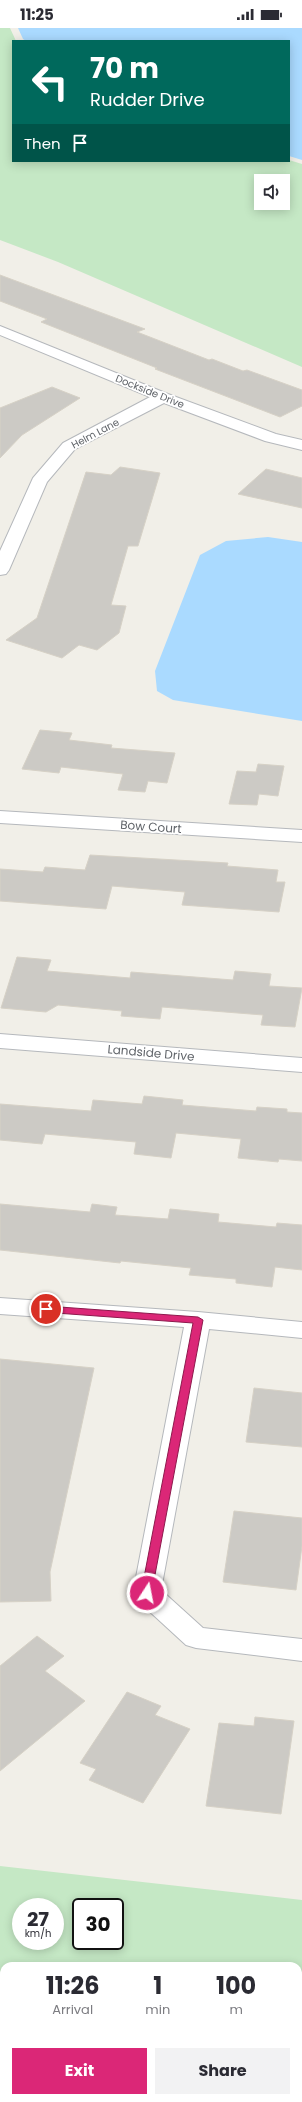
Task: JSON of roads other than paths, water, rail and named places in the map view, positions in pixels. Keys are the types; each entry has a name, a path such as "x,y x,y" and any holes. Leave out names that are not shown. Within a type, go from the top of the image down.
{"street":[{"name":"Dockside Drive","path":"0,330 163,397 271,438 302,445"},
{"name":"Helm Lane","path":"0,570 39,481 69,446 163,397"},
{"name":"Bow Court","path":"0,817 302,836"},
{"name":"Landside Drive","path":"0,1041 302,1065"},
{"path":"0,1306 198,1320 302,1330"},
{"path":"198,1320 147,1593 196,1638 302,1650"}],"water":[{"path":"18,28 302,28 302,160 290,156 290,40 23,39"},
{"path":"268,537 302,542 302,721 173,700 157,691 155,671 200,555 226,541"}]}
